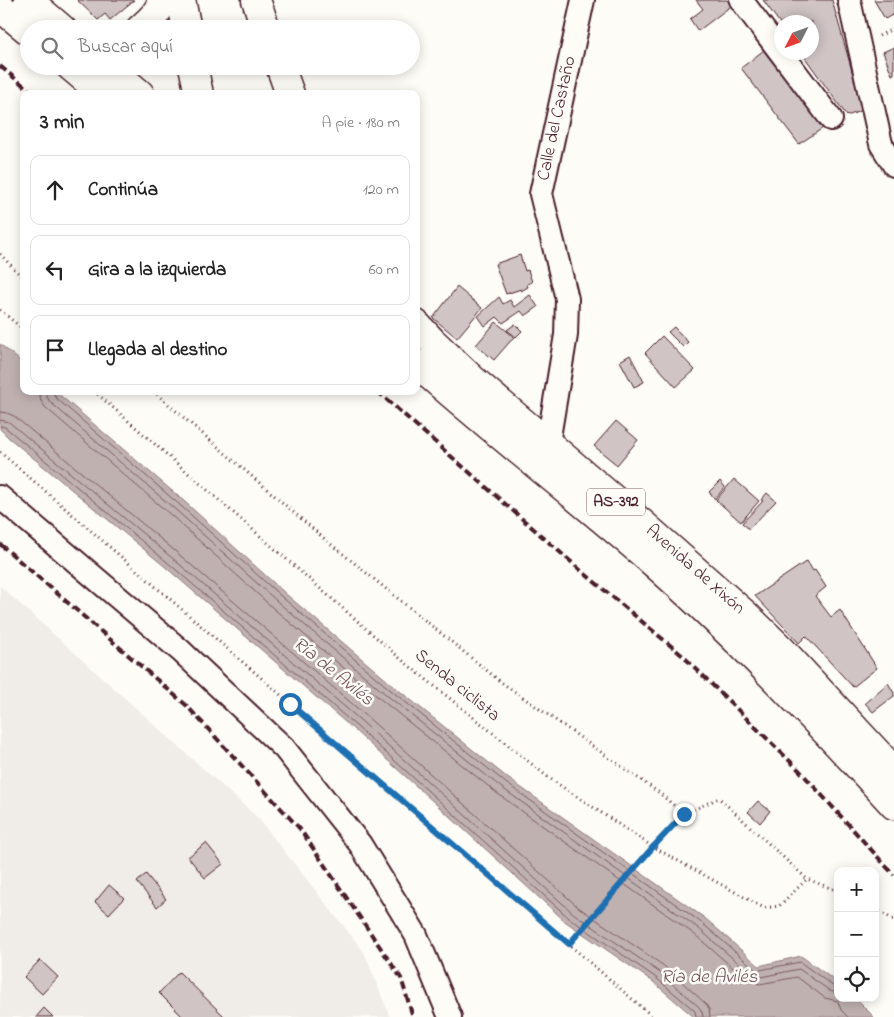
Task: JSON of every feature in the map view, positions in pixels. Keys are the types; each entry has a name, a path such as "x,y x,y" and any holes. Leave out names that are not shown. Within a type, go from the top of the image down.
{"main road":[{"path":"28,0 51,20"},
{"path":"150,20 160,8 162,0"},
{"path":"182,0 185,20"},
{"path":"256,0 263,20"},
{"path":"0,7 20,24"},
{"path":"81,75 98,90"},
{"path":"118,75 135,90"},
{"path":"283,75 289,90"},
{"name":"Avenida de Xixón","path":"420,328 472,379 747,616 782,650 894,771"},
{"name":"Avenida de Xixón","path":"420,366 649,558 724,627 800,704 894,805"}],"street":[{"name":"Calle del Castaño","path":"548,443 566,335 567,299 541,194 583,0"},
{"path":"741,0 831,119"},
{"path":"850,0 881,144 894,165"},
{"path":"0,497 181,651 284,748 360,844 416,935 450,1017"}],"path":[{"path":"0,254 20,275"},
{"path":"0,310 20,327"},
{"name":"Senda ciclista","path":"99,395 402,660 549,778 653,847 764,908 778,906 807,879"},
{"path":"159,395 327,541 501,682 658,792 684,814"},
{"path":"0,452 653,1017"},
{"path":"569,944 684,814 719,798 807,879 834,889"},
{"path":"879,911 894,920"}],"shaded area":[{"path":"0,586 258,818 364,952 390,1017 0,1017"}],"water":[{"name":"Ría de Avilés","path":"0,344 20,361 20,395 60,395 185,502 287,595 396,688 509,779 706,919 759,966 801,956 834,980 834,1002 859,1002 874,1017 694,1017 652,981 566,922 352,728 163,565 0,429"}],"building":[{"path":"77,0 134,0 110,20 105,14 98,20"},
{"path":"696,0 727,0 731,6 698,31 690,19 703,9"},
{"path":"763,0 832,0 863,110 847,116 807,60 819,60 819,15 774,15"},
{"path":"874,0 894,0 894,14 885,19"},
{"path":"894,47 894,74 892,75 883,52"},
{"path":"764,50 823,128 799,144 741,68"},
{"path":"520,255 525,271 528,270 532,282 527,284 528,287 521,291 521,289 506,294 495,264"},
{"path":"457,287 482,308 457,338 433,318"},
{"path":"530,295 538,307 525,316 521,311 503,323 497,317 485,326 478,316 499,297 503,304 510,300 514,307"},
{"path":"496,322 514,337 494,360 476,345"},
{"path":"515,324 522,331 516,337 507,330"},
{"path":"674,327 688,342 683,347 668,332"},
{"path":"662,336 695,370 676,387 645,353"},
{"path":"630,355 644,382 634,387 620,361"},
{"path":"616,421 638,440 617,465 594,446"},
{"path":"734,479 759,501 741,522 716,500"},
{"path":"720,481 725,487 715,499 709,492"},
{"path":"767,493 776,501 749,529 742,523 763,501 761,500"},
{"path":"807,561 826,587 815,596 831,617 840,610 877,668 853,687 806,636 799,643 755,596"},
{"path":"888,683 894,696 873,712 865,703"},
{"path":"758,801 770,811 760,823 748,812"},
{"path":"206,843 223,864 205,878 188,857"},
{"path":"146,874 166,899 157,907 137,882"},
{"path":"109,885 124,898 109,914 95,902"},
{"path":"40,960 58,977 42,994 24,977"},
{"path":"179,972 225,1017 183,1017 159,993"},
{"path":"44,1008 53,1017 36,1017"}],"railway":[{"path":"0,66 29,90"},
{"path":"382,395 578,568 683,656 800,771 894,875"},
{"path":"0,544 186,705 300,829 401,978 413,1017"}],"route":[{"path":"290,704 569,944 684,814"}]}
